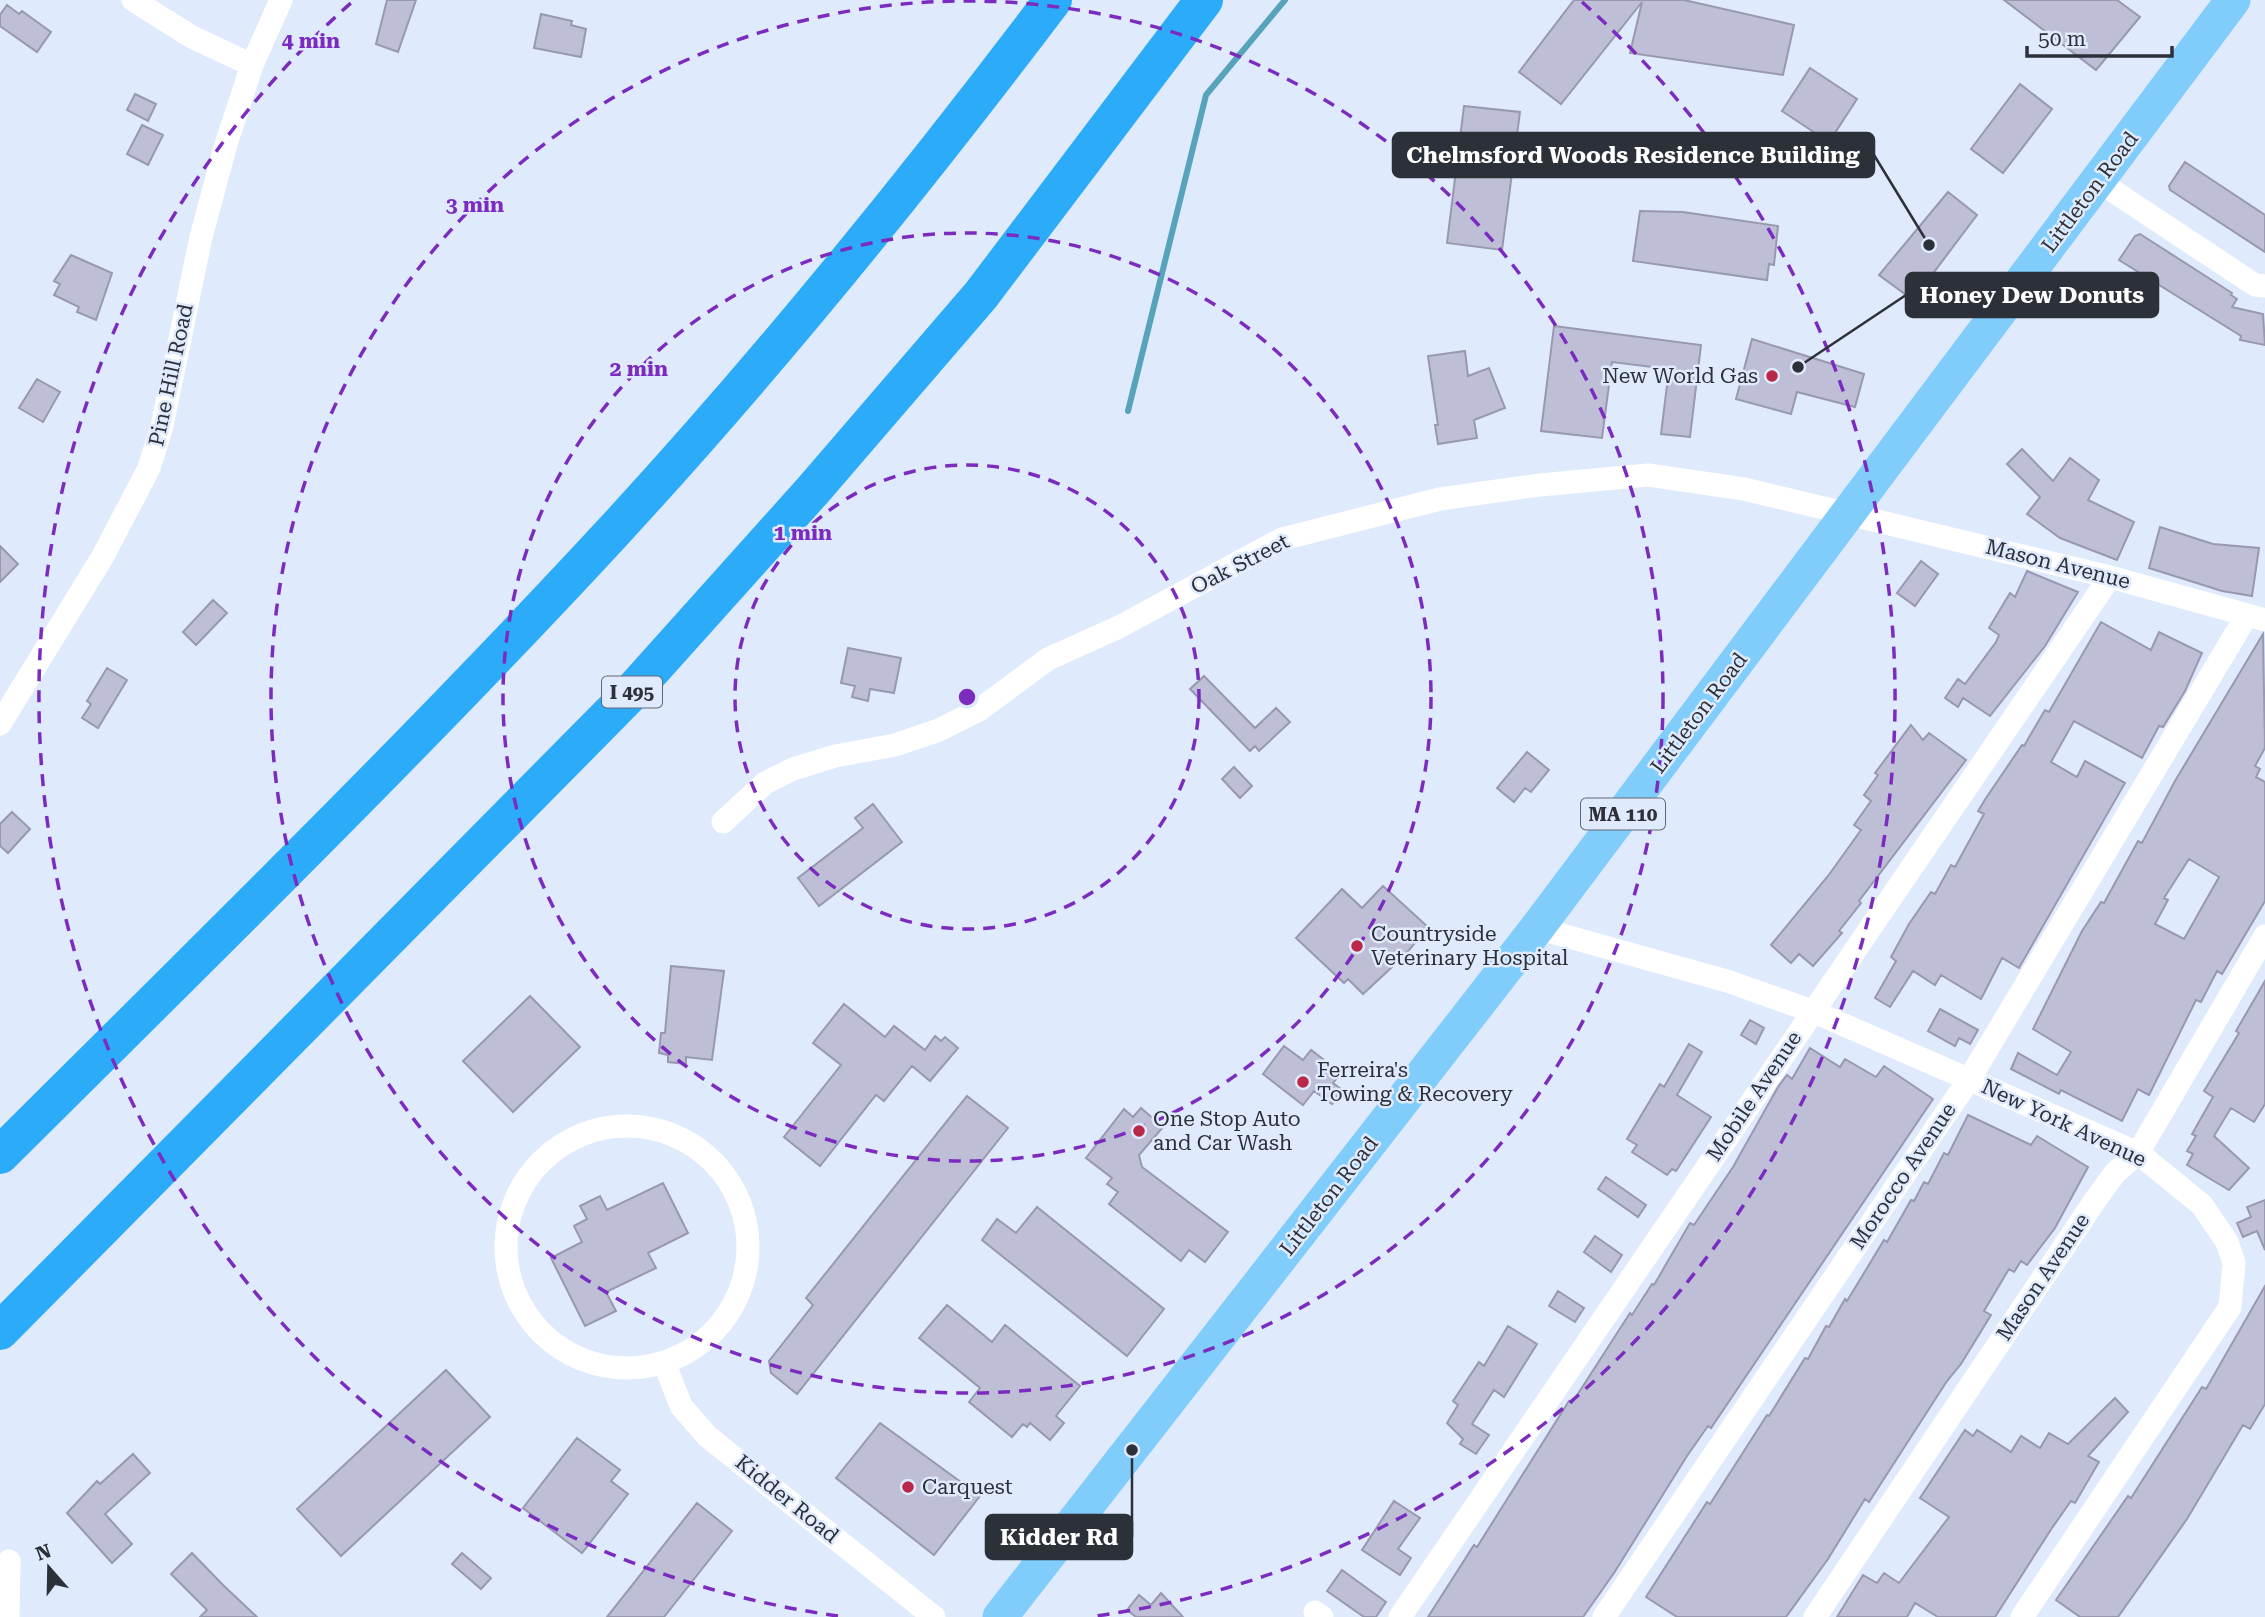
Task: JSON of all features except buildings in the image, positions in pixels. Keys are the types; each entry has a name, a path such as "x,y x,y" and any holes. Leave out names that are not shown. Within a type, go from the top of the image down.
{"highway":[{"path":"0,1155 249,908 612,532 846,264 968,113 1053,0"},
{"name":"I 495","path":"0,1331 640,682 981,295 1204,0"}],"main road":[{"name":"Littleton Road","path":"1000,1617 1537,928 2233,0"}],"street":[{"path":"133,0 192,37 252,65"},
{"name":"Pine Hill Road","path":"0,724 31,678 103,556 149,468 162,426 201,237 252,65 281,0"},
{"path":"2098,181 2255,285 2265,286"},
{"name":"Oak Street","path":"723,822 765,783 793,769 835,756 895,745 939,730 979,710 1048,659 1119,627 1282,539 1440,499 1539,485 1648,475 1744,489 1850,513"},
{"name":"Mason Avenue","path":"1850,513 2110,577 2256,618"},
{"name":"Mobile Avenue","path":"1400,1617 2110,577"},
{"name":"Morocco Avenue","path":"1605,1617 1970,1078 2256,618"},
{"name":"New York Avenue","path":"1537,928 1727,981 1812,1011 2137,1153 2202,1205 2227,1242 2235,1263 2230,1307 2022,1617"},
{"name":"Mason Avenue","path":"1815,1617 2096,1199 2115,1173 2137,1153 2265,936"},
{"path":"624,1126 669,1133 689,1143 716,1165 736,1193 743,1209 747,1226 748,1261 739,1294 709,1336 688,1352 664,1362 647,1367 612,1367 569,1353 534,1325 512,1286 506,1242 517,1198 542,1161 580,1136 624,1126"},
{"name":"Kidder Road","path":"664,1362 681,1406 707,1436 934,1617"},
{"path":"8,1617 9,1561"}],"waterway":[{"path":"1128,411 1206,95 1285,0"}],"place":[{"name":"Chelmsford Woods Residence Building","path":"1929,245"},
{"name":"Honey Dew Donuts","path":"1798,367"},
{"name":"New World Gas","path":"1772,376"},
{"name":"Countryside Veterinary Hospital","path":"1357,946"},
{"name":"Ferreira's Towing & Recovery","path":"1303,1082"},
{"name":"One Stop Auto and Car Wash","path":"1139,1131"},
{"name":"Kidder Rd","path":"1132,1450"},
{"name":"Carquest","path":"908,1487"}]}
